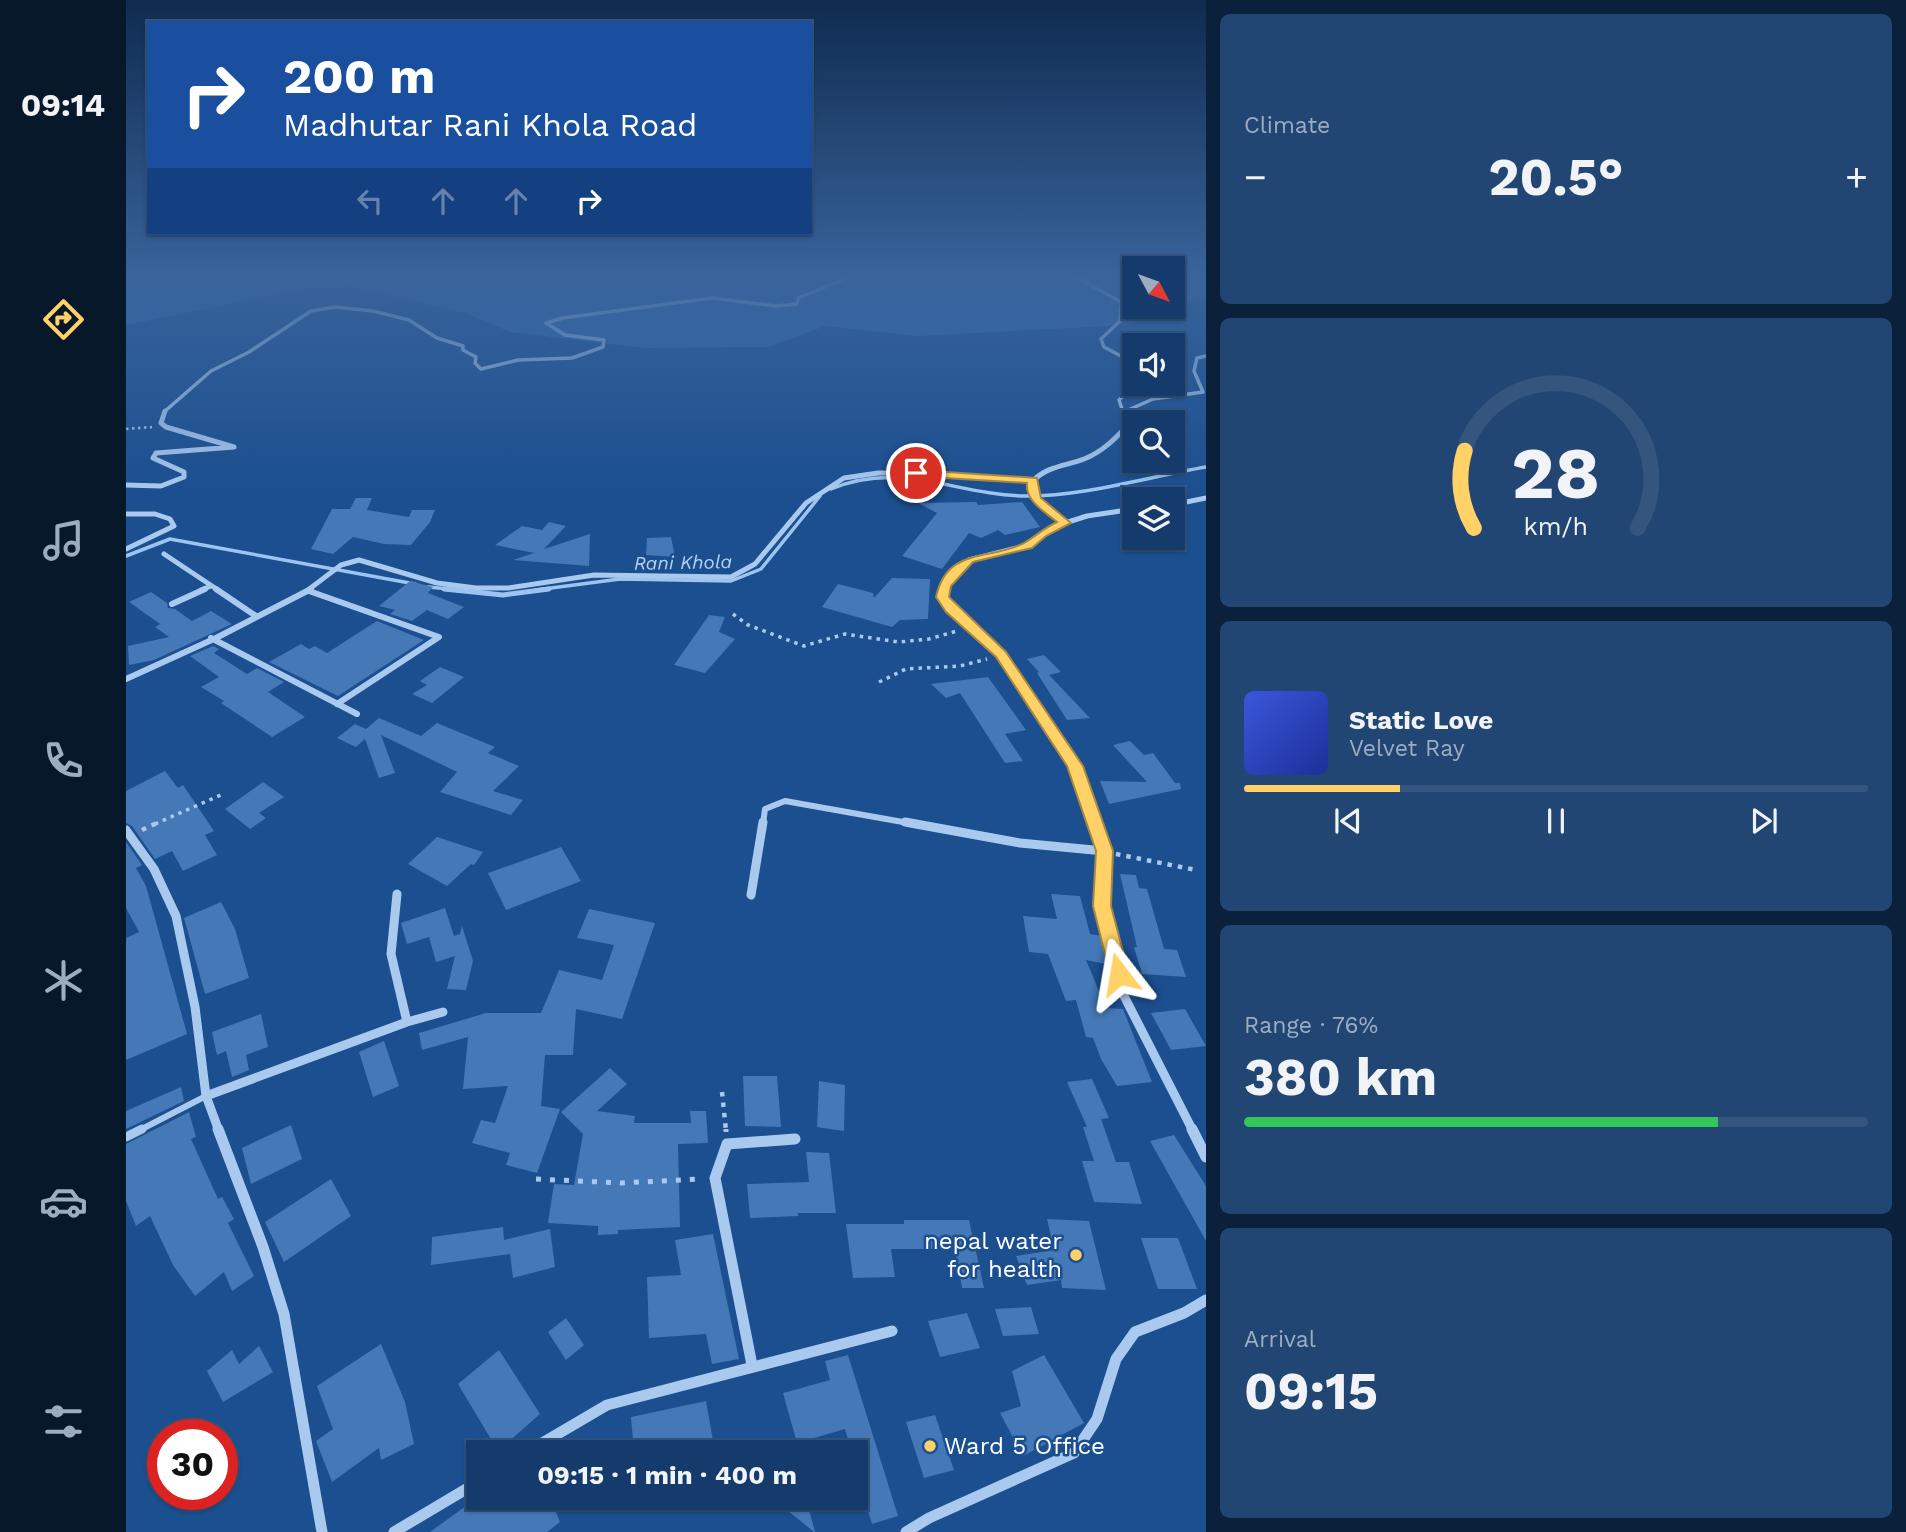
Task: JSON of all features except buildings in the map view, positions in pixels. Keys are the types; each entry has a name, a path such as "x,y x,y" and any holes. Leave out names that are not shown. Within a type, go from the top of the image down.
{"street":[{"path":"126,485 161,486 184,477 184,472 153,458 156,453 168,450 223,451 234,447 179,433 161,423 166,410 211,371 256,347"},
{"path":"463,347 476,357 475,363 481,369 494,368 518,360 573,360 588,357 602,347"},
{"path":"1105,347 1122,357"},
{"path":"1127,410 1153,399 1203,393 1203,387 1193,374 1193,364 1197,358 1206,356"},
{"path":"1065,523 1037,499 1032,489 1034,481 1049,469 1084,459 1115,440 1122,432"},
{"path":"126,679 309,591 338,565 359,560 438,583 476,588 508,588 594,575 731,577 755,564 806,503 844,478 878,473 916,473 1034,481"},
{"path":"1185,502 1206,498"},
{"path":"1122,511 1087,516 1065,523 1042,533 1028,545 969,560 945,585 942,597 951,610 1001,654 1075,766 1104,851 1102,906 1123,994 1206,1157"},
{"path":"126,514 155,514 170,519 174,526 126,549"},
{"path":"164,554 256,615"},
{"path":"172,604 211,586"},
{"path":"309,591 439,637 337,704"},
{"path":"211,638 357,714"},
{"path":"751,895 765,809 785,802 1020,843 1104,851"},
{"path":"128,833 155,869 176,916 195,1007 206,1096 263,1247 284,1314 322,1532"},
{"path":"397,894 391,954 407,1022"},
{"path":"206,1096 407,1022 443,1012"},
{"path":"752,1365 715,1178 727,1144 794,1139"},
{"path":"906,1532 929,1518 1074,1453 1097,1419 1116,1359 1135,1332 1184,1313 1206,1300"},
{"path":"547,1440 607,1405 752,1365 892,1331"},
{"path":"394,1532 466,1489"}],"lane":[{"path":"126,1137 206,1096"}],"path":[{"path":"126,429 164,425"},
{"path":"733,614 748,625 804,646 816,645 845,634 899,642 929,639 972,626"},
{"path":"879,682 886,674 901,670 963,666 1001,654"},
{"path":"128,833 223,794"},
{"path":"1104,851 1196,870"},
{"path":"722,1092 727,1144"},
{"path":"536,1179 621,1183 715,1178"}],"waterway":[{"name":"Rani Khola","path":"831,489 857,481 905,478 1000,494 1049,495 1206,467"},
{"name":"Rani Khola","path":"536,590 620,579 731,581 761,569 820,496"},
{"name":"Rani Khola","path":"126,556 170,539 415,584"},
{"name":"Rani Khola","path":"428,587 461,590"},
{"name":"Rani Khola","path":"444,589 503,595 549,589"}],"place":[{"name":"nepal water for health","path":"1076,1255"},
{"name":"Ward 5 Office","path":"930,1446"}],"route":[{"path":"916,473 973,479 1004,477 1034,481 1032,489 1037,499 1065,523 1042,533 1028,545 969,560 945,585 942,597 951,610 1001,654 1075,766 1104,851 1102,906 1119,974"}]}
